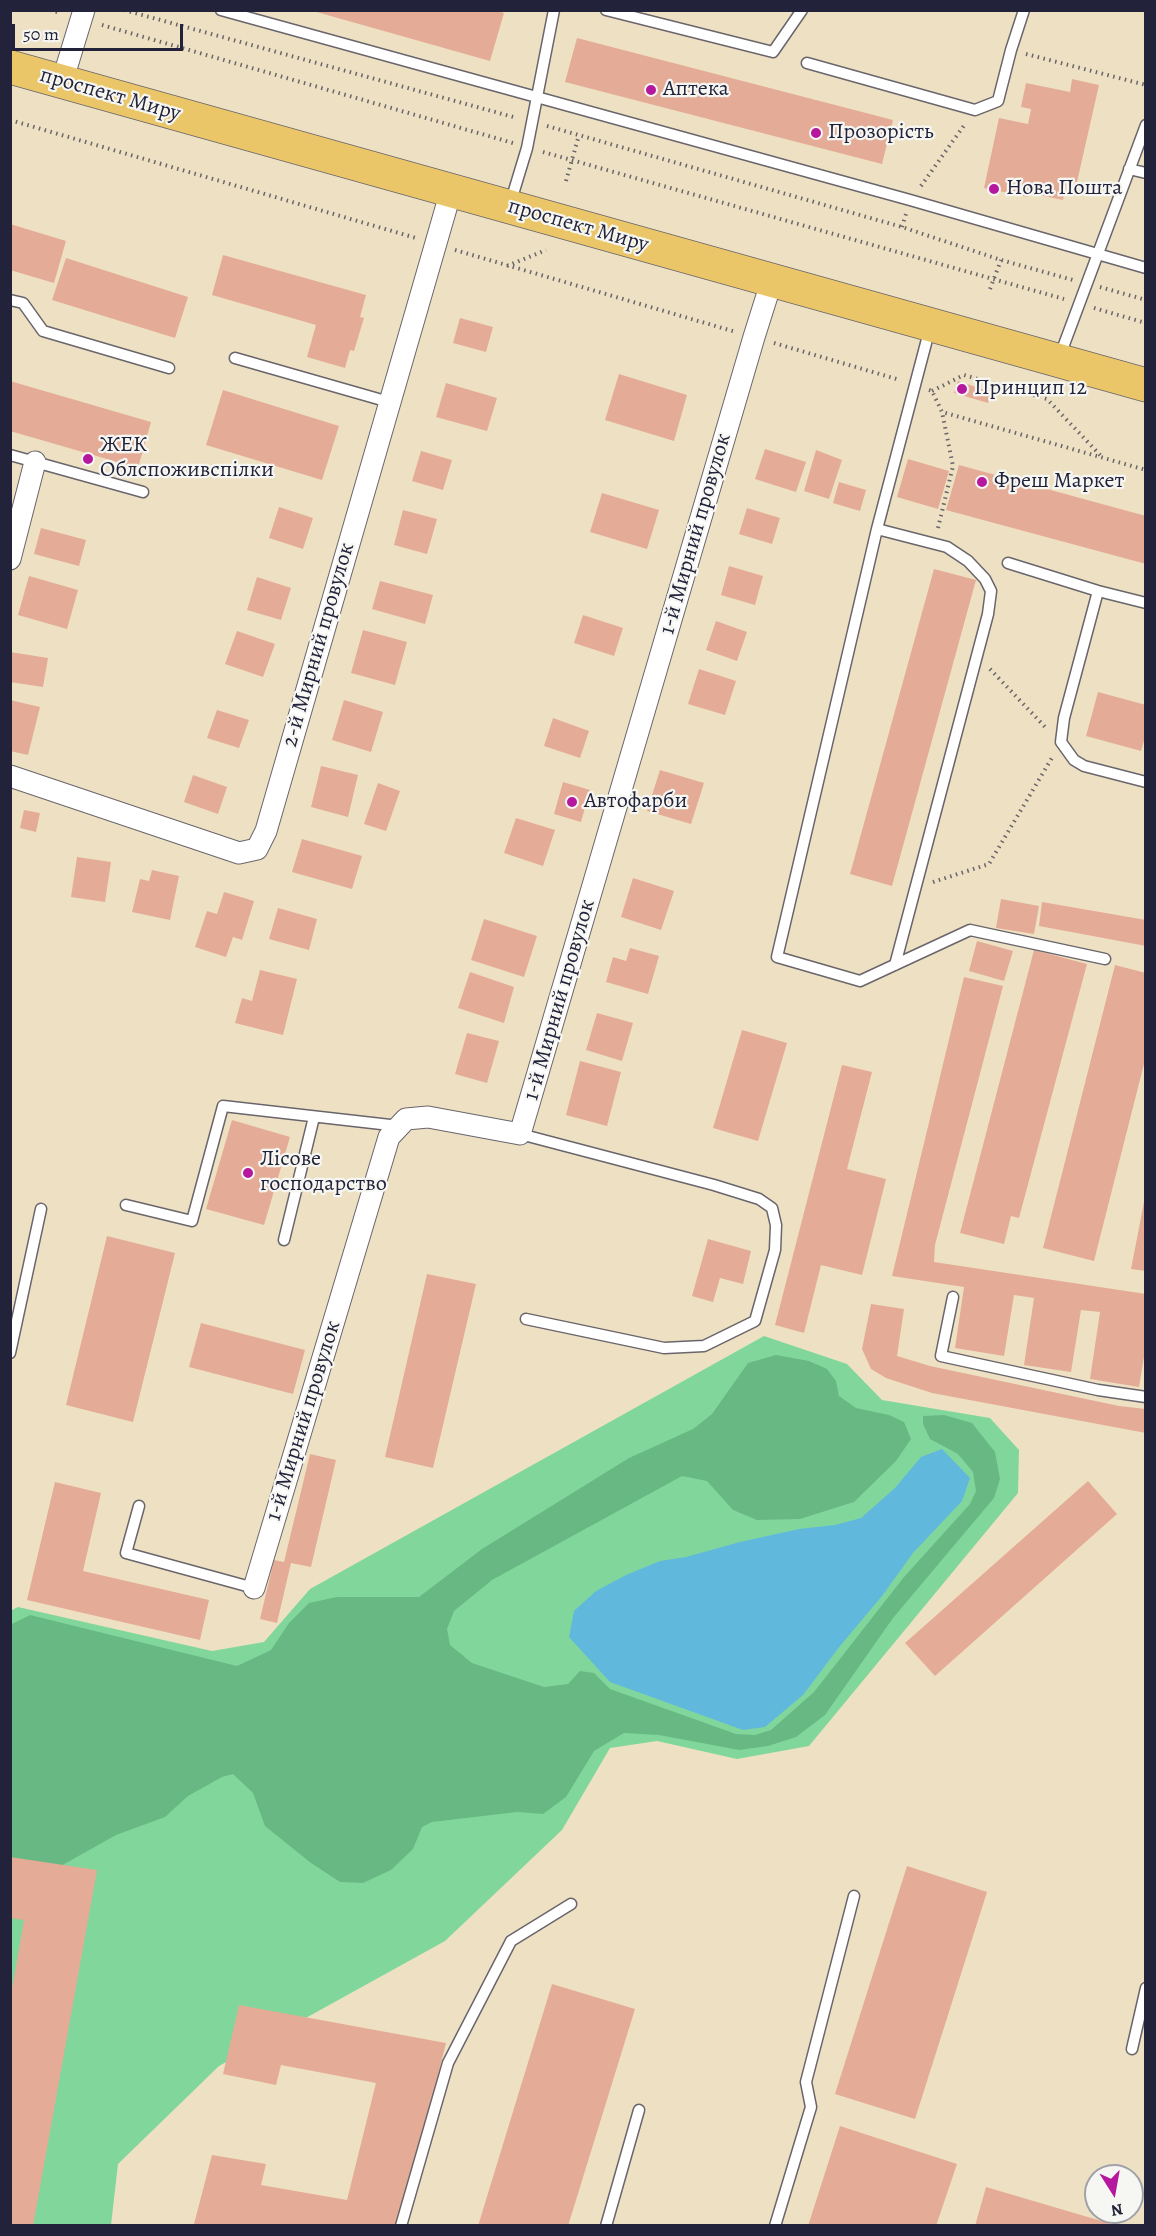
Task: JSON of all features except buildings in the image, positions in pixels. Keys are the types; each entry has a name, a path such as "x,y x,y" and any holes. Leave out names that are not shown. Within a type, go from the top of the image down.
{"main road":[{"name":"проспект Миру","path":"10,68 1146,385"}],"street":[{"path":"62,82 82,15"},
{"name":"2-й Мирний провулок","path":"10,776 239,853 257,849 266,831 450,190"},
{"name":"1-й Мирний провулок","path":"520,1134 772,280"},
{"path":"10,559 35,462"},
{"path":"399,1126 406,1119 428,1117 520,1134"},
{"name":"1-й Мирний провулок","path":"254,1588 389,1137 399,1126"}],"lane":[{"path":"221,10 910,200 1146,268"},
{"path":"510,207 533,122 554,10"},
{"path":"606,10 773,52 802,10"},
{"path":"807,63 975,110 998,100 1023,10"},
{"path":"1058,360 1146,124"},
{"path":"1129,169 1146,173"},
{"path":"10,300 23,303 43,331 169,368"},
{"path":"931,325 877,529 777,957 860,981 970,930 1105,959"},
{"path":"235,358 389,402"},
{"path":"10,455 143,492"},
{"path":"877,529 946,547 969,561 985,579 991,591 988,614 895,965"},
{"path":"1008,563 1098,591 1146,603"},
{"path":"1098,591 1064,718 1061,742 1074,760 1084,766 1146,782"},
{"path":"126,1205 192,1221 223,1106 399,1126"},
{"path":"284,1240 314,1117"},
{"path":"520,1134 759,1199 772,1208 776,1225 775,1250 754,1321 704,1346 664,1348 526,1319"},
{"path":"10,1353 42,1209"},
{"path":"953,1297 941,1356 1098,1390 1146,1397"},
{"path":"139,1506 126,1553 254,1588"},
{"path":"774,2226 811,2107 806,2082 854,1896"},
{"path":"401,2226 447,2063 511,1941 571,1904"},
{"path":"1132,2049 1146,1988"},
{"path":"606,2226 639,2110"}],"path":[{"path":"50,10 82,15 527,148 1146,323"},
{"path":"124,10 579,135 902,227 1001,260 1146,300"},
{"path":"1011,50 1146,85"},
{"path":"902,227 910,200 975,110"},
{"path":"10,120 915,384 932,392 942,412 953,466 935,544"},
{"path":"566,181 579,135"},
{"path":"506,266 546,250"},
{"path":"990,289 1001,260"},
{"path":"932,392 964,375 1047,399 1102,458"},
{"path":"942,412 1146,470"},
{"path":"916,888 989,864 1061,742 977,656"}],"green space":[{"path":"764,1336 847,1364 882,1400 990,1418 1019,1450 1018,1493 809,1746 737,1759 657,1741 610,1748 562,1830 445,1941 219,2066 118,2164 111,2225 28,2225 10,2058 10,1611 18,1607 212,1651 264,1642 310,1589"},
{"path":"776,1355 809,1361 827,1369 836,1381 839,1396 856,1408 889,1415 904,1422 911,1439 896,1461 854,1502 800,1519 757,1520 733,1510 707,1481 682,1476 492,1580 454,1611 447,1629 450,1645 472,1663 544,1687 568,1684 580,1671 594,1673 610,1689 736,1734 755,1735 771,1730 814,1692 904,1577 970,1504 976,1491 973,1472 958,1454 930,1439 923,1424 923,1416 944,1415 972,1423 995,1452 1000,1479 994,1498 893,1618 825,1715 796,1737 768,1746 739,1750 659,1735 624,1733 594,1751 566,1797 543,1814 517,1812 432,1822 422,1827 413,1849 391,1870 363,1883 340,1882 311,1863 265,1826 253,1793 233,1774 222,1777 188,1796 165,1817 116,1835 59,1867 11,1869 12,1624 30,1615 237,1666 271,1650 289,1623 309,1603 337,1597 419,1597 482,1549 629,1458 693,1429 712,1414 748,1363"}],"water":[{"path":"942,1449 970,1478 962,1501 913,1553 882,1596 803,1695 765,1727 743,1730 610,1682 569,1637 574,1611 596,1591 626,1575 660,1561 686,1557 799,1529 835,1525 861,1518 895,1488 921,1457"}],"place":[{"name":"Аптека","path":"651,90"},
{"name":"Прозорість","path":"816,133"},
{"name":"Нова Пошта","path":"994,189"},
{"name":"Принцип 12","path":"962,389"},
{"name":"ЖЕК Облспоживспілки","path":"88,459"},
{"name":"Фреш Маркет","path":"982,482"},
{"name":"Автофарби","path":"572,802"},
{"name":"Лісове господарство","path":"248,1173"}]}
